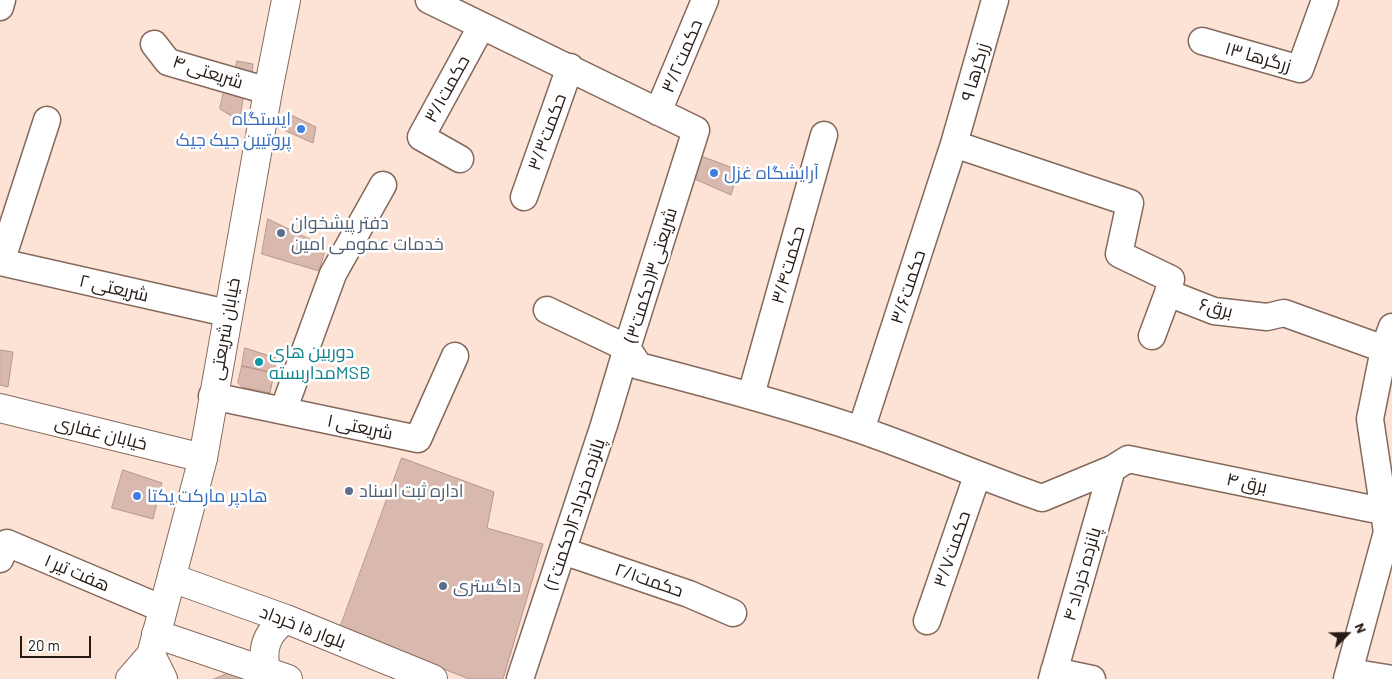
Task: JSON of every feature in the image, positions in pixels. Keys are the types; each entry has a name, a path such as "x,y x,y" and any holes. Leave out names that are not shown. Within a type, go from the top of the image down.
{"main road":[{"name":"خیابان شریعتی","path":"158,645 172,578 203,458 212,396 286,0"},
{"name":"خیابان غفاری","path":"0,408 203,458"},
{"name":"بلوار ۱۵ خرداد","path":"172,578 286,619 433,679"},
{"path":"277,674 263,658 269,635 276,625 286,619"},
{"path":"130,679 158,645 277,674"}],"street":[{"path":"0,7 2,0"},
{"name":"شریعتی۳(حکمت۳)","path":"429,0 481,27 570,67 696,130 627,348 639,366 751,395 861,430 977,476 1042,498 1112,468"},
{"name":"حکمت۳/۲","path":"658,112 705,0"},
{"name":"زرگرها ۹","path":"954,144 995,0"},
{"name":"زرگرها ۱۳","path":"1202,41 1300,69 1325,0"},
{"name":"حکمت۳/۱","path":"460,159 421,137 481,27"},
{"name":"شریعتی ۴","path":"154,44 168,62 268,91"},
{"name":"حکمت۳/۳","path":"524,197 570,67"},
{"path":"0,262 47,120"},
{"name":"حکمت۳/۴","path":"751,395 824,135"},
{"path":"954,144 1130,203 1119,254 1171,279 1168,293 1152,336"},
{"name":"حکمت۳/۶","path":"861,430 954,144"},
{"path":"283,411 333,274 384,185"},
{"name":"شریعتی ۲","path":"0,262 227,314"},
{"name":"برق۶","path":"1168,293 1214,311 1267,317 1284,313 1388,338"},
{"path":"547,310 627,348"},
{"path":"1388,338 1381,419 1388,512 1387,532 1348,675 1392,679"},
{"name":"پانزده خرداد۲(حکمت۲)","path":"520,679 563,551 627,348"},
{"name":"شریعتی ۱","path":"212,396 418,439 455,356"},
{"name":"برق ۴","path":"1112,468 1128,459 1388,512"},
{"name":"پانزده خرداد ۴","path":"1053,675 1112,468"},
{"name":"حکمت۳/۷","path":"927,622 977,476"},
{"name":"هفت تیر ۱","path":"0,559 7,544 158,645"},
{"name":"حکمت۲/۱","path":"563,551 689,594 733,613"},
{"path":"1053,675 1092,679"}],"building":[{"path":"237,61 253,64 251,80 235,74"},
{"path":"224,91 243,98 240,121 220,109"},
{"name":"ایستگاه پروتیین جیک جیک","path":"291,115 316,127 313,143 286,131"},
{"name":"آرایشگاه غزل","path":"696,154 738,170 731,195 690,177"},
{"name":"دفتر پیشخوان خدمات عمومی امین","path":"268,219 326,247 319,271 262,254"},
{"name":"دوربین های مداربستهMSB","path":"245,348 276,358 274,373 242,366"},
{"path":"0,350 13,352 8,387 0,385"},
{"path":"242,366 274,373 270,393 242,387 238,383"},
{"name":"داگستری","path":"402,458 494,492 487,528 543,544 503,679 469,679 340,628"},
{"name":"هادپر مارکت یکتا","path":"123,470 162,483 153,519 112,508"},
{"path":"241,668 264,679 214,679"}],"place":[{"name":"ایستگاه پروتیین جیک جیک","path":"301,129"},
{"name":"آرایشگاه غزل","path":"714,173"},
{"name":"دفتر پیشخوان خدمات عمومی امین","path":"281,233"},
{"name":"دوربین های مداربستهMSB","path":"259,362"},
{"name":"اداره ثبت اسناد","path":"349,491"},
{"name":"هادپر مارکت یکتا","path":"137,496"},
{"name":"داگستری","path":"443,586"}]}
